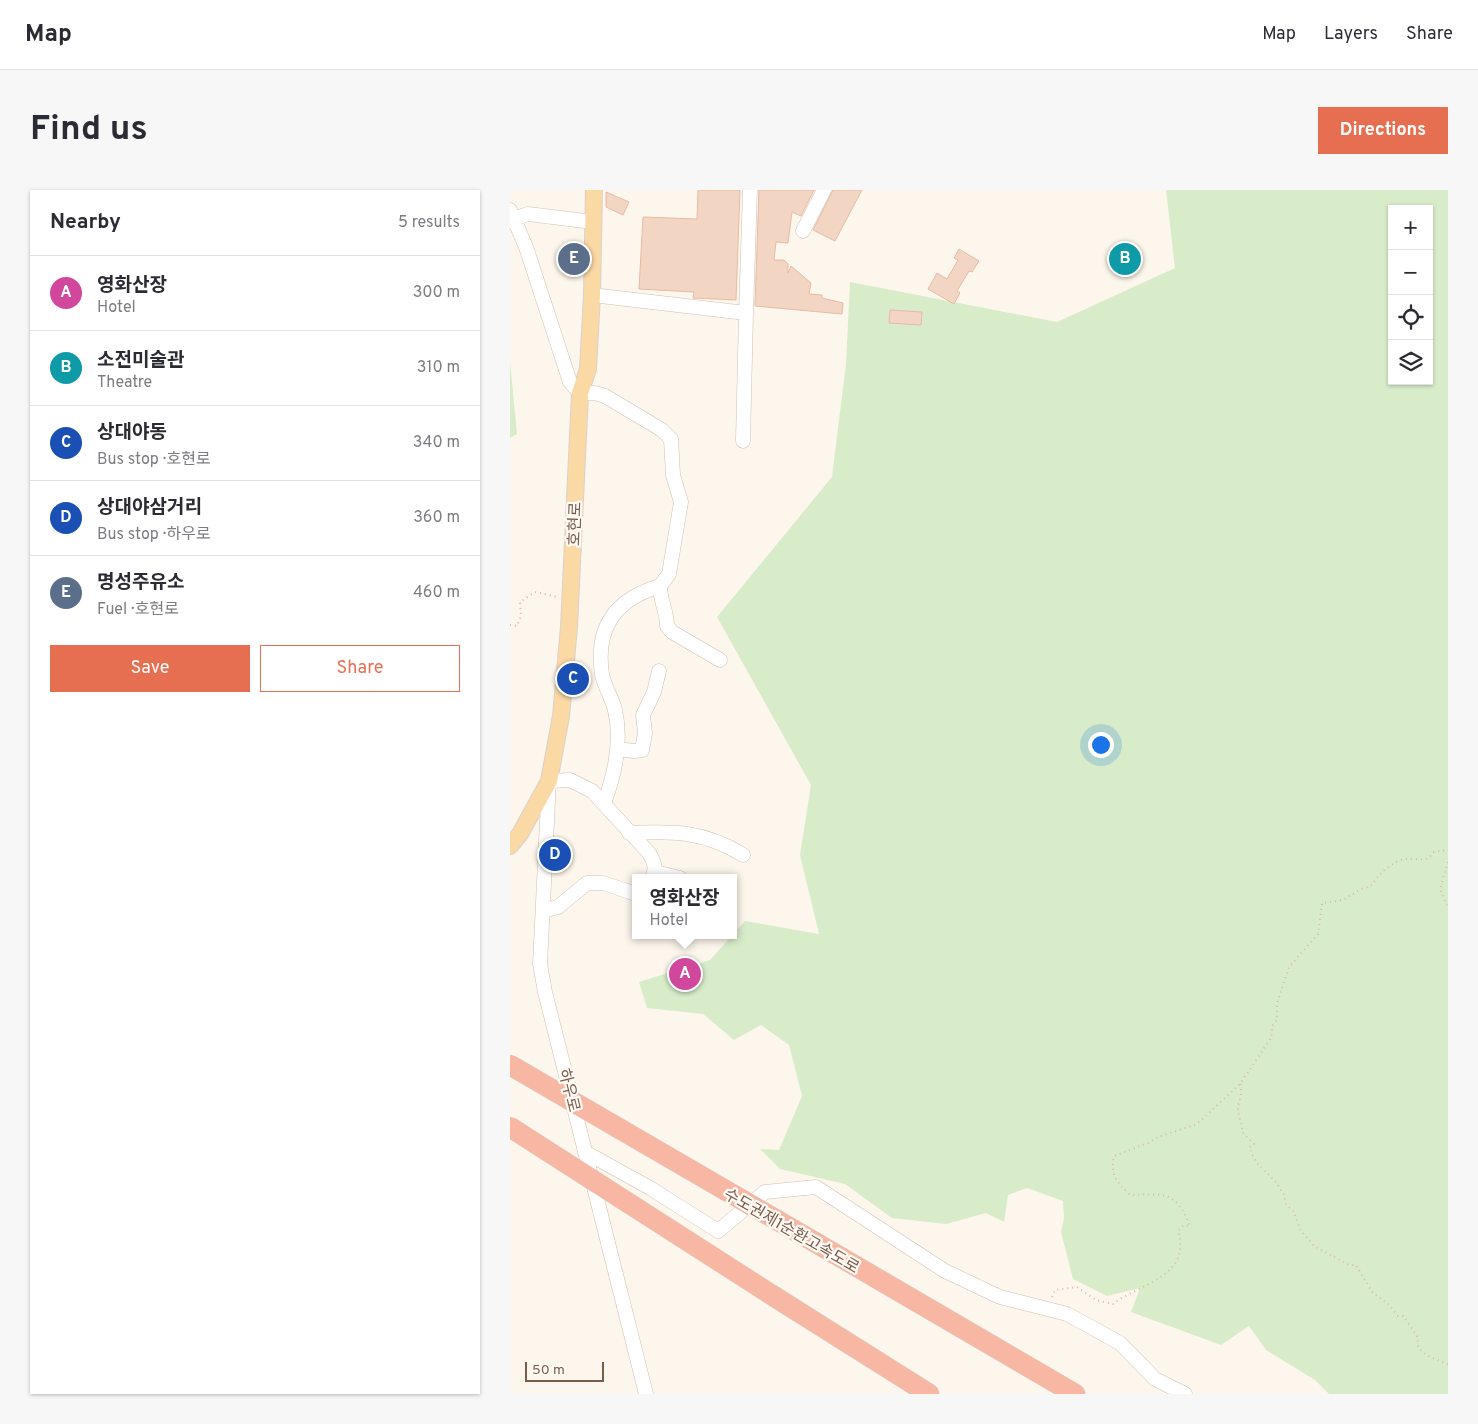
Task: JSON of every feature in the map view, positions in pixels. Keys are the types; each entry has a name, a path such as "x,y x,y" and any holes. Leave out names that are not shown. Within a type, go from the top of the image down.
{"highway":[{"name":"수도권제1순환고속도로","path":"510,1065 1075,1394"},
{"path":"510,1127 929,1394"}],"main road":[{"name":"호현로","path":"510,846 520,834 549,781 561,716 570,602 580,393 588,369 592,295 594,190"}],"street":[{"path":"743,440 750,190"},
{"path":"803,231 824,190"},
{"path":"593,222 528,214 511,216 550,315 570,382 580,393 595,393 605,396 662,430 671,439 673,475 681,502 669,574 660,586 660,599 666,614 666,626 672,632 720,660"},
{"path":"592,295 746,313"},
{"path":"604,803 613,779 617,749 615,711 602,675 603,632 608,620 622,606 642,591 660,586"},
{"path":"617,749 634,752 642,750 645,733 643,715 654,692 659,671"},
{"path":"549,781 570,780 592,791 629,834 649,853 654,863 653,874"},
{"name":"하우로","path":"549,781 540,964 646,1394"},
{"path":"629,834 670,832 690,834 711,838 743,855"},
{"path":"543,911 558,907 587,883 603,884 632,893"},
{"path":"585,1152 650,1188 718,1231 765,1192 816,1187 945,1271 1000,1297 1067,1314 1120,1342 1155,1379 1186,1394"}],"path":[{"path":"510,625 517,626 521,616 520,602 535,592 562,598 570,602"},
{"path":"1050,1310 1055,1290 1077,1287 1096,1300 1113,1304 1130,1292 1144,1287 1173,1268 1179,1260 1181,1241 1178,1231 1184,1224 1190,1226 1187,1218 1176,1199 1163,1194 1130,1195 1118,1186 1111,1165 1114,1156 1158,1137 1197,1124 1240,1084 1271,1038 1273,1025 1277,1020 1277,1002 1289,967 1318,934 1322,904 1343,900 1361,889 1371,886 1379,873 1403,859 1422,860 1429,858 1434,852 1448,850"},
{"path":"1448,862 1440,889 1448,908"},
{"path":"1240,1084 1243,1095 1238,1110 1243,1123 1242,1132 1254,1144 1249,1148 1257,1163 1276,1182 1286,1204 1294,1212 1301,1231 1314,1246 1349,1265 1356,1265 1372,1292 1388,1304 1398,1316 1403,1316 1409,1323 1412,1332 1417,1337 1419,1348 1427,1355 1448,1364"}],"green space":[{"path":"1166,190 1448,190 1448,1394 1329,1394 1315,1380 1266,1350 1249,1326 1221,1345 1131,1312 1140,1288 1107,1296 1073,1279 1061,1232 1064,1218 1063,1201 1027,1188 1008,1195 1004,1222 986,1213 946,1224 892,1218 845,1184 780,1169 760,1149 779,1150 802,1096 789,1045 761,1025 734,1040 703,1014 647,1008 639,982 710,960 729,939 737,939 737,930 745,921 819,934 800,855 811,785 717,617 832,477 846,364 850,282 1057,322 1175,268"},
{"path":"510,362 517,434 510,438"}],"building":[{"path":"698,190 740,190 736,300 693,298 694,292 639,289 643,217 697,219"},
{"path":"759,190 814,190 801,216 792,212 788,243 776,242 774,260 784,260 788,264 788,273 791,266 811,283 809,294 822,295 822,298 843,303 842,314 755,306"},
{"path":"833,190 862,190 835,241 813,230"},
{"path":"606,192 629,202 623,215 606,207"},
{"path":"959,249 979,261 972,272 969,271 957,291 960,293 954,304 928,289 937,273 947,279 958,260 954,258"},
{"path":"890,310 922,312 921,325 889,323"}],"place":[{"name":"명성주유소","path":"574,259"},
{"name":"소전미술관","path":"1125,259"},
{"name":"상대야동","path":"573,679"},
{"name":"상대야삼거리","path":"555,855"},
{"name":"영화산장","path":"685,974"}]}
